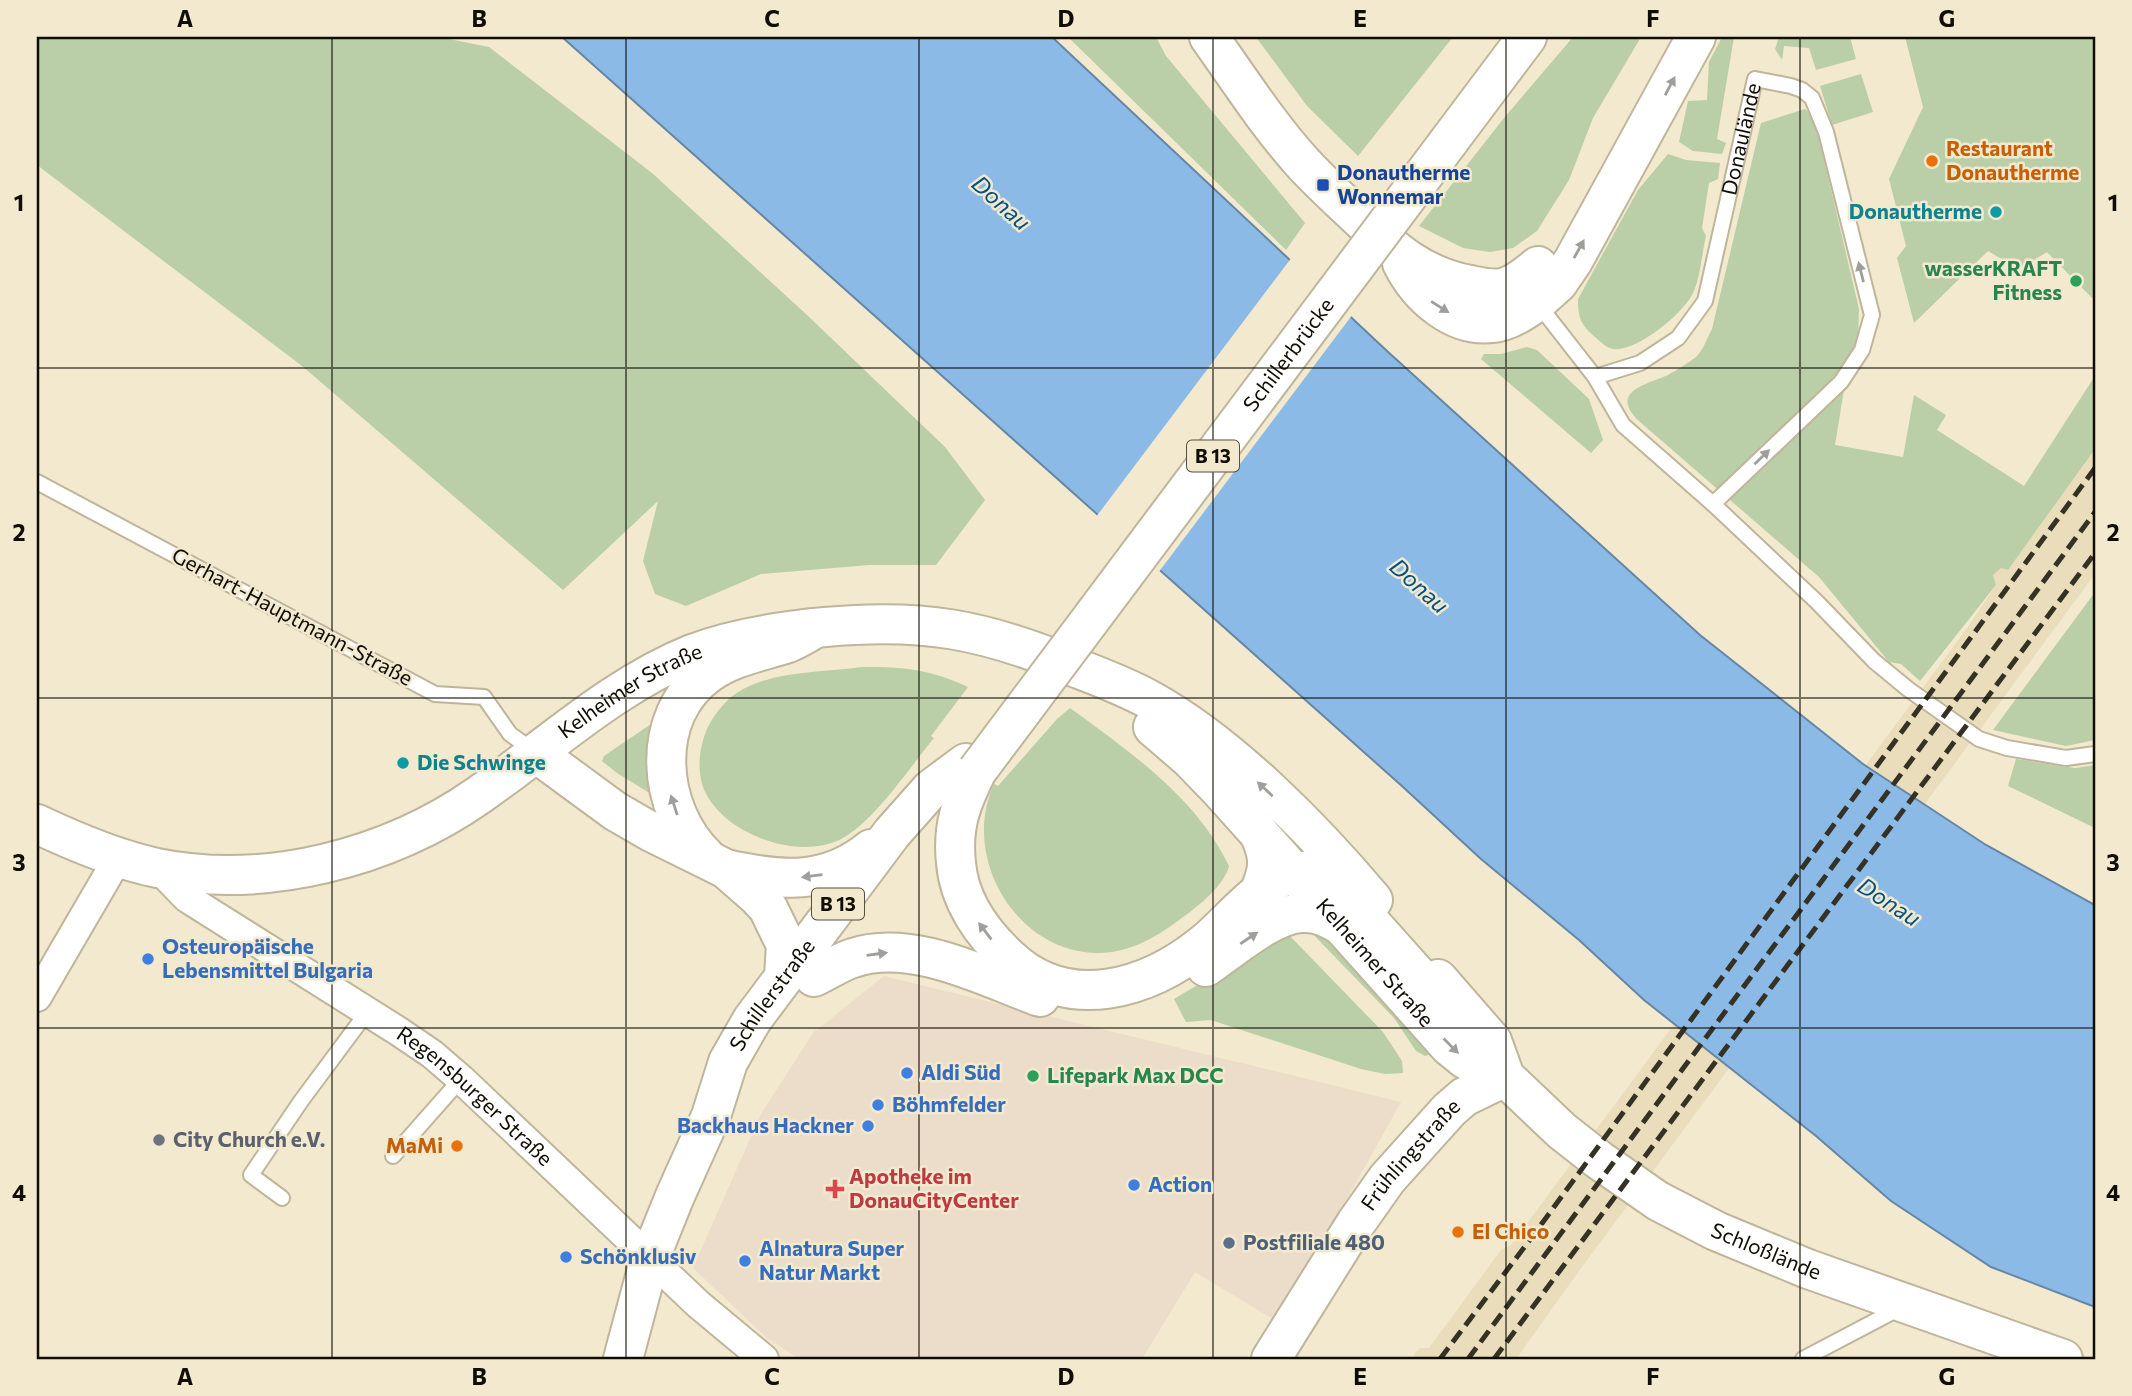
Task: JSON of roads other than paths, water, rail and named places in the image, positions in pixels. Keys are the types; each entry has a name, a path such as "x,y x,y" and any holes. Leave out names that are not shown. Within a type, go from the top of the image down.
{"main road":[{"path":"1209,37 1263,113 1300,159 1323,185 1398,255 1423,270 1444,278 1482,287 1501,288 1520,281 1537,284 1558,283 1573,261 1696,37"},
{"path":"1398,255 1410,279 1426,297 1461,319 1493,323 1518,315 1537,284 1554,242 1669,37"},
{"name":"Schillerbrücke","path":"972,767 1444,137 1512,41"},
{"name":"Kelheimer Straße","path":"118,858 158,868 235,874 298,868 363,852 423,828 476,797 635,683 694,654 781,631 885,623 950,627 1021,646 1129,689 1172,713 1247,772 1315,835 1492,1041 1505,1077"},
{"path":"816,628 792,641 728,662 708,674 683,699 674,717 667,748 667,774 672,803 689,837 768,908 799,976 854,957 899,950 939,960 1042,998 1084,1007 1120,1004 1151,997 1188,979 1271,923 1296,914 1321,915 1344,927"},
{"name":"Kelheimer Straße","path":"1087,672 1189,758 1296,873 1450,1047 1486,1071 1505,1077"},
{"path":"536,753 615,811 653,833 718,865 761,877 816,877 840,870 892,833"},
{"path":"972,767 956,823 955,857 961,889 982,929 998,948 1015,964 1045,982 1075,991 1092,991 1119,987 1153,974 1186,957 1259,893 1280,879 1296,873 1314,871 1332,880 1428,987 1440,997 1460,1005"},
{"name":"Schillerstraße","path":"623,1359 650,1258 712,1116 745,1078 799,976 892,833 931,789 972,767"},
{"name":"Schillerstraße","path":"799,976 929,815 972,767"},
{"path":"37,824 118,858"},
{"path":"1258,831 1267,850 1268,865 1259,893"},
{"name":"Schloßlände","path":"1505,1077 1563,1131 1658,1201 1716,1231 1808,1269 2063,1359"},
{"name":"Frühlingstraße","path":"1271,1359 1387,1178 1464,1097 1505,1077"}],"street":[{"path":"37,997 118,858"},
{"name":"Regensburger Straße","path":"158,868 187,898 432,1054 698,1304 764,1359"}],"lane":[{"name":"Donaulände","path":"1595,377 1640,362 1678,338 1705,301 1755,79 1802,90 1812,98 1826,132 1872,315 1859,357 1841,382 1713,504"},
{"path":"1537,284 1623,425 1713,504 1817,602 1874,661 1908,689 1979,739 2007,748 2066,758 2095,754"},
{"name":"Gerhart-Hauptmann-Straße","path":"37,482 435,694 484,697 510,734 536,753"},
{"path":"282,1198 251,1175 301,1101 368,1011"},
{"path":"393,1156 461,1079"},
{"path":"1803,1359 1908,1304"}],"water":[{"name":"Donau","path":"562,37 1052,37 1387,351 1700,635 1863,764 1986,845 2095,905 2095,1307 1991,1267 1891,1201 1816,1136 1644,1000 1579,940 1481,859"}],"railway":[{"path":"1440,1359 2095,468"},
{"path":"1468,1359 2095,512"},
{"path":"1494,1359 2095,553"}],"place":[{"name":"Restaurant Donautherme","path":"1932,161"},
{"name":"Donautherme Wonnemar","path":"1323,185"},
{"name":"Donautherme","path":"1996,212"},
{"name":"wasserKRAFT Fitness","path":"2076,281"},
{"name":"Die Schwinge","path":"403,763"},
{"name":"Osteuropäische Lebensmittel Bulgaria","path":"148,959"},
{"name":"Aldi Süd","path":"907,1073"},
{"name":"Lifepark Max DCC","path":"1033,1076"},
{"name":"Böhmfelder","path":"878,1105"},
{"name":"Backhaus Hackner","path":"868,1126"},
{"name":"City Church e.V.","path":"159,1140"},
{"name":"MaMi","path":"457,1146"},
{"name":"Action","path":"1134,1185"},
{"name":"Apotheke im DonauCityCenter","path":"835,1189"},
{"name":"El Chico","path":"1458,1232"},
{"name":"Postfiliale 480","path":"1229,1243"},
{"name":"Schönklusiv","path":"566,1257"},
{"name":"Alnatura Super Natur Markt","path":"745,1261"}]}
